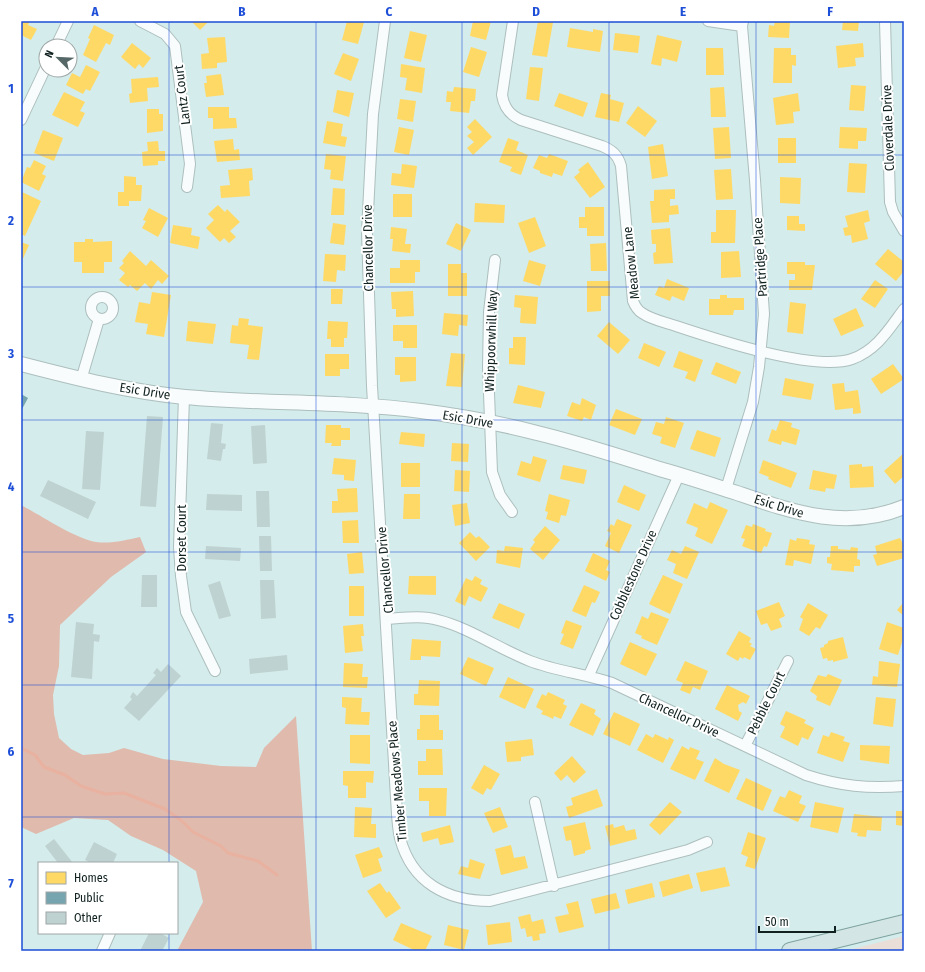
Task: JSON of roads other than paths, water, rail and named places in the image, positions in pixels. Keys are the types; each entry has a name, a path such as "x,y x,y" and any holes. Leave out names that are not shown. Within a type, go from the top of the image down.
{"main road":[{"path":"790,951 904,923"}],"street":[{"path":"60,38 68,21"},
{"name":"Lantz Court","path":"140,21 165,34 175,46 190,164 187,188"},
{"name":"Chancellor Drive","path":"385,21 373,114 367,210 373,406 386,619 422,617 437,619 453,624 531,662 588,675 612,683 806,775 837,785 865,787 904,786"},
{"name":"Meadow Lane","path":"513,21 502,95 507,110 513,116 521,120 610,149 619,162 633,301 636,308 641,313 718,340 761,351 827,362 851,359 870,350 881,340 904,309"},
{"path":"708,21 742,23"},
{"name":"Cloverdale Drive","path":"885,21 890,202 893,212 904,231"},
{"name":"Partridge Place","path":"726,489 753,402 761,351 764,314 756,180 742,23"},
{"path":"21,120 41,78"},
{"name":"Whippoorwhill Way","path":"495,260 489,312 489,422 492,472 500,495 512,512"},
{"path":"81,380 100,320"},
{"name":"Esic Drive","path":"21,364 81,380 184,397 262,402 373,406 420,411 489,422 539,433 679,474 792,512 832,518 873,515 904,507"},
{"name":"Dorset Court","path":"184,397 179,547 181,576 186,612 215,671"},
{"name":"Cobblestone Drive","path":"588,675 679,474"},
{"name":"Timber Meadows Place","path":"386,619 399,836 407,857 426,881 439,890 461,899 471,901 498,900 688,850 706,842"},
{"name":"Pebble Court","path":"745,746 788,661"},
{"path":"535,802 554,886"},
{"path":"102,951 110,934"}],"waterway":[{"path":"21,748 35,755 44,767 65,775 81,786 105,794 124,793 165,809 182,821 193,832 221,846 228,853 258,861 277,875"}]}
